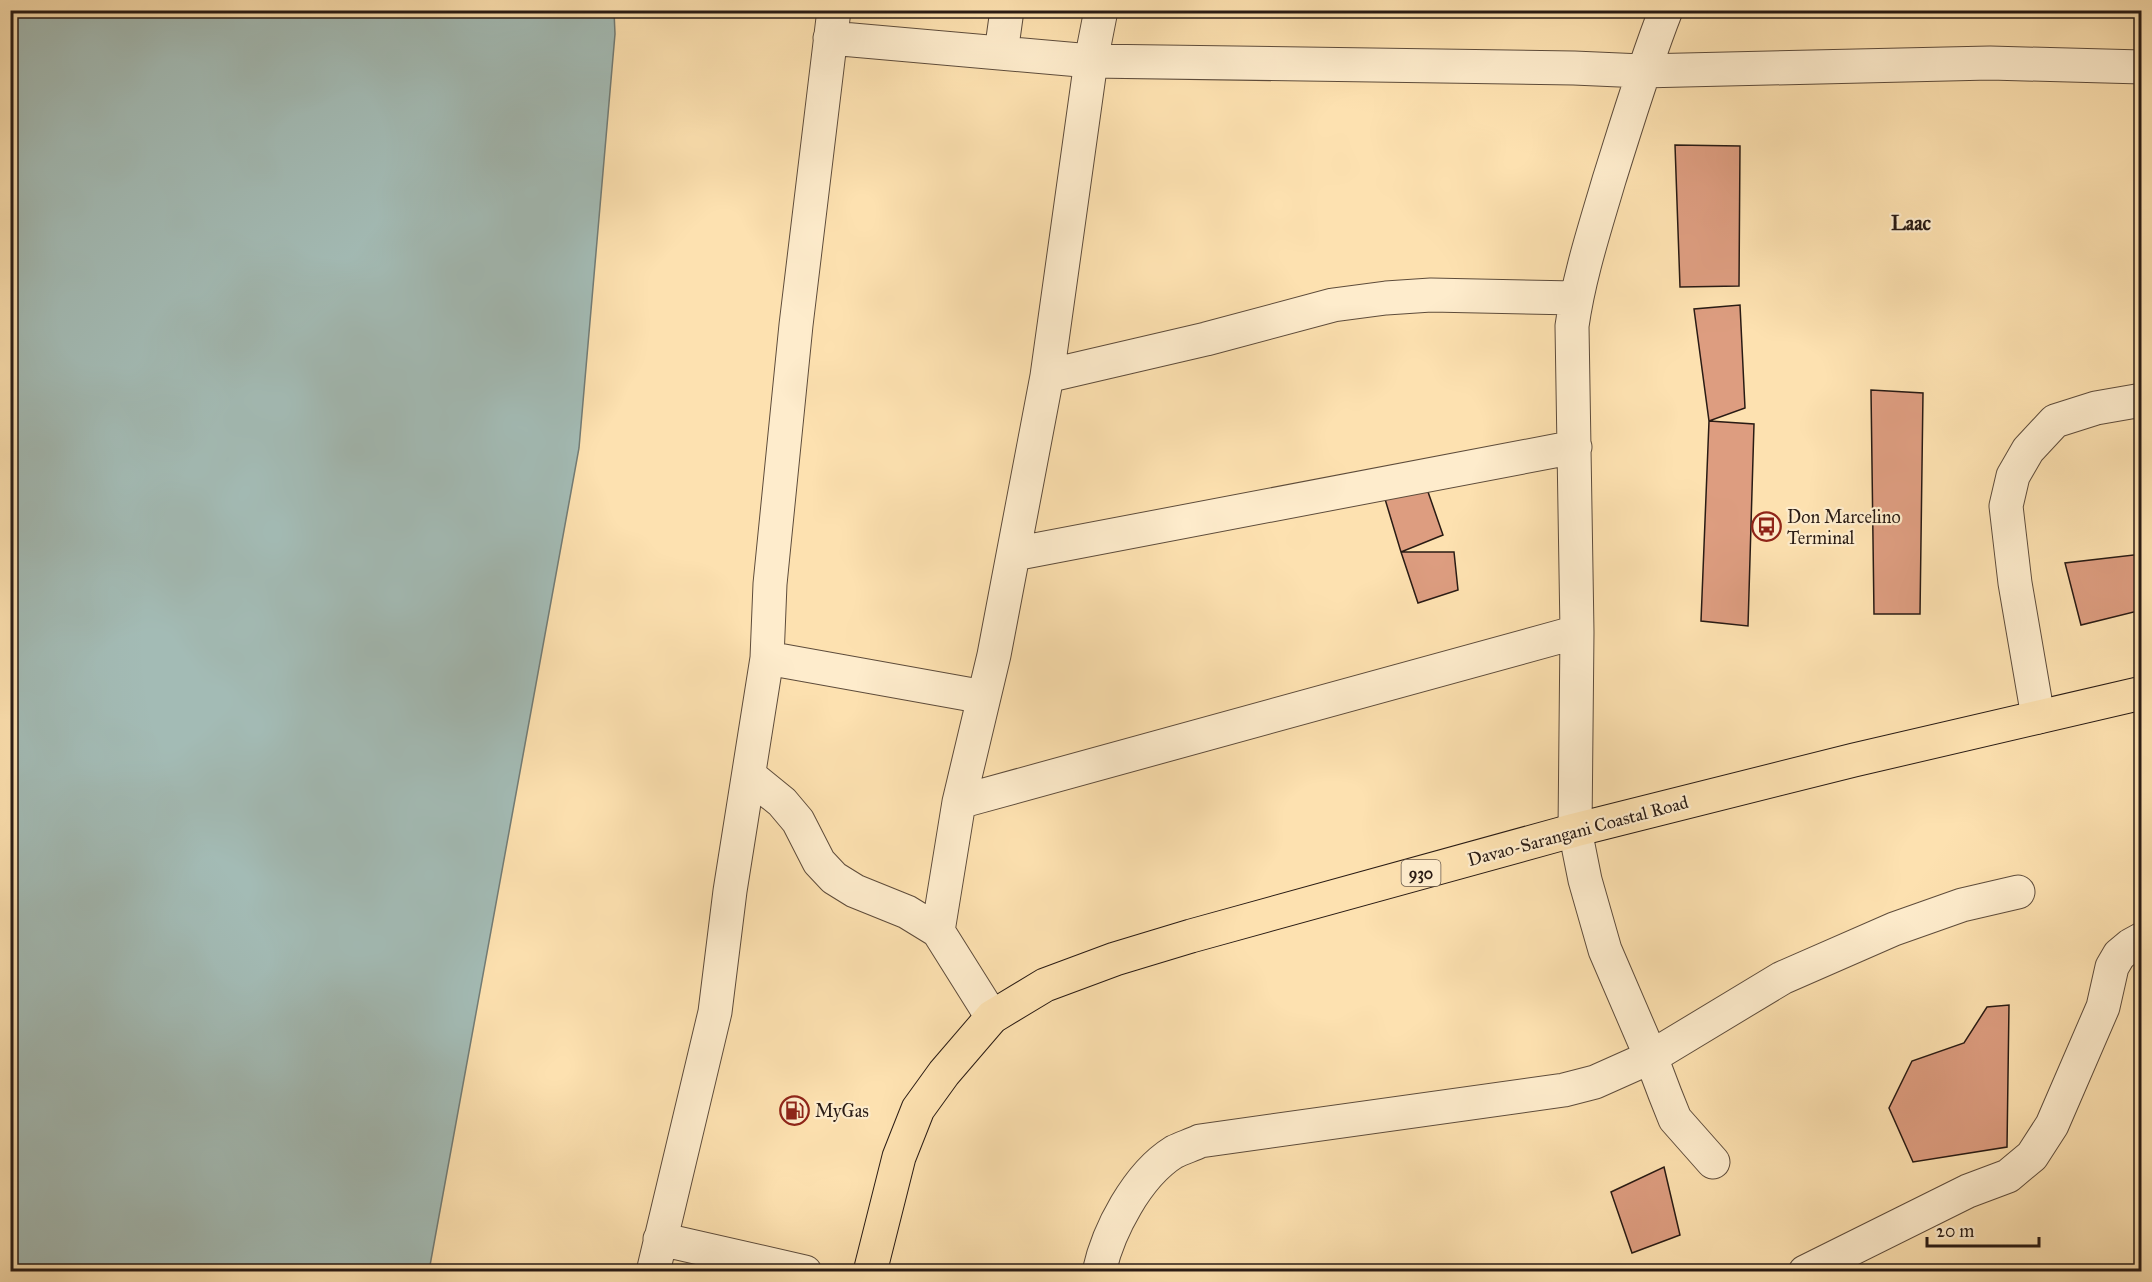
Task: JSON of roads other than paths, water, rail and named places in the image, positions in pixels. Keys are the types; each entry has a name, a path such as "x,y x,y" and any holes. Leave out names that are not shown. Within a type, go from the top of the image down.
{"main road":[{"name":"Davao-Sarangani Coastal Road","path":"870,1272 899,1157 918,1109 944,1073 992,1017 1045,985 1115,959 1203,933 1575,830 1854,760 2142,693"}],"street":[{"path":"1001,53 1007,10"},
{"path":"938,931 960,802 1014,555 1047,376 1091,61 1101,10"},
{"path":"1666,10 1642,72 1600,210 1576,298 1572,326 1577,632 1575,830 1585,880 1605,950 1675,1119 1713,1162"},
{"path":"653,1272 715,1012 730,891 767,658 770,584 796,325 832,24 1001,53 1091,61 1574,68 1642,72 1990,63 2142,67"},
{"path":"1047,376 1206,339 1334,305 1431,295 1576,298"},
{"path":"2038,717 2015,582 2006,506 2013,476 2028,450 2055,421 2096,408 2142,400"},
{"path":"1014,555 1575,447"},
{"path":"960,802 1577,632"},
{"path":"767,658 984,697"},
{"path":"750,776 782,802 798,821 819,862 834,878 855,891 907,912 938,931 992,1017"},
{"path":"1099,1272 1122,1212 1138,1188 1157,1166 1174,1152 1200,1141 1564,1090 1595,1082 1651,1057 1782,978 1894,929 1962,905 2018,892"},
{"path":"1805,1272 1968,1191 2008,1176 2032,1156 2052,1125 2103,1006 2112,967 2119,955 2142,939"},
{"path":"660,1239 806,1272"}],"water":[{"path":"10,11 614,11 615,34 579,448 429,1271 11,1271"}],"place":[{"name":"Don Marcelino Terminal","path":"1766,527"},
{"name":"MyGas","path":"794,1111"}],"district":[{"name":"Laac","path":"1911,223"}]}
